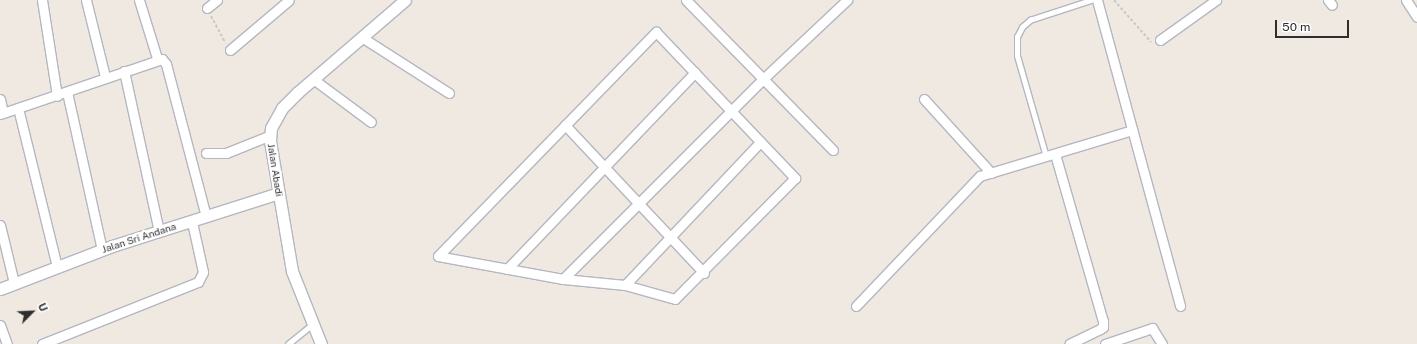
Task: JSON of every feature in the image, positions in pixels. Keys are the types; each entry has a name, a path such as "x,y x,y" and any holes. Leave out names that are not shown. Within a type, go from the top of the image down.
{"street":[{"path":"42,0 56,96"},
{"path":"86,0 105,77"},
{"path":"139,0 158,58 162,59 166,64 206,217"},
{"path":"207,8 217,0"},
{"path":"230,50 289,0"},
{"name":"Jalan Abadi","path":"321,344 292,272 270,135 273,122 282,108 405,0"},
{"path":"686,0 762,80 833,150"},
{"path":"563,279 639,205 762,80 847,0"},
{"path":"1097,0 1180,306"},
{"path":"1160,40 1216,0"},
{"path":"1406,0 1417,16"},
{"path":"656,32 695,72 795,178 675,299 625,285 563,279 438,256 656,32"},
{"path":"363,38 449,94"},
{"path":"0,99 1,113 56,96 158,58"},
{"path":"124,71 159,231"},
{"path":"507,268 695,72"},
{"path":"314,79 371,122"},
{"path":"67,92 102,250"},
{"path":"924,99 991,173"},
{"path":"18,108 57,267"},
{"path":"565,125 703,272"},
{"path":"856,306 980,176 1132,130"},
{"path":"206,153 226,153 270,135"},
{"path":"625,285 760,142"},
{"path":"1051,155 1103,321 1103,327 1069,344"},
{"name":"Jalan Sri Andana","path":"0,289 102,250 159,231 192,222 279,192"},
{"path":"42,344 198,282 203,272 192,222"},
{"path":"0,225 14,283"},
{"path":"1105,344 1145,329 1152,328 1162,344"},
{"path":"1,332 7,344"}],"lane":[{"path":"1051,155 1017,56 1017,37 1022,27 1030,20 1091,0"},
{"path":"288,344 313,324"}],"path":[{"path":"1114,0 1151,42 1160,40"},
{"path":"207,8 230,50"}]}
